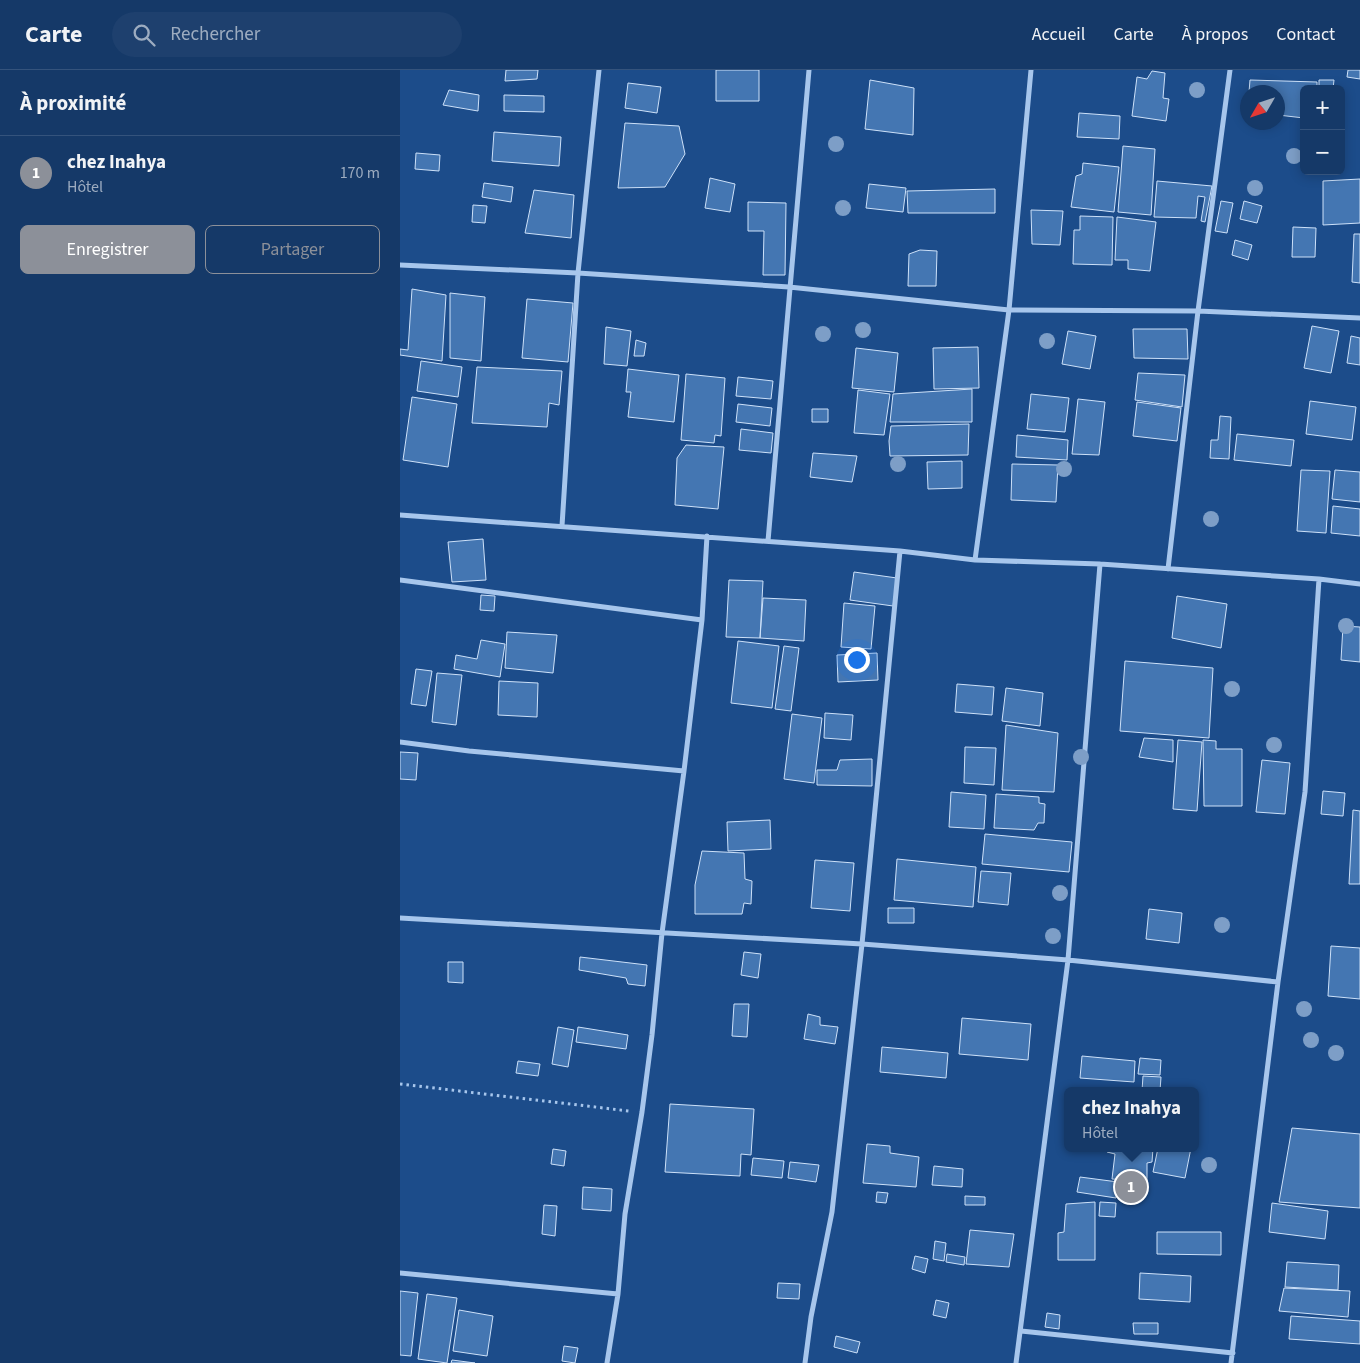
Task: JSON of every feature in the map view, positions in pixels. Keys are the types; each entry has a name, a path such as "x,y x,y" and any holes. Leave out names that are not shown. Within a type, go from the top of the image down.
{"street":[{"path":"562,526 578,273 600,70"},
{"path":"768,541 809,70"},
{"path":"975,560 1008,310 1031,70"},
{"path":"1168,569 1198,311 1230,70"},
{"path":"400,264 578,273 789,287 1008,310 1198,311 1360,318"},
{"path":"400,515 900,551 975,560 1100,564 1319,579 1360,584"},
{"path":"607,1363 618,1294 625,1214 642,1112 662,933 684,771 702,620 707,536"},
{"path":"805,1363 811,1317 832,1212 862,944 900,551"},
{"path":"1016,1363 1068,960 1100,564"},
{"path":"1231,1363 1278,982 1304,792 1319,579"},
{"path":"400,580 702,620"},
{"path":"400,742 469,751 684,771"},
{"path":"400,918 862,944 1068,960 1278,982"},
{"path":"400,1273 618,1294"},
{"path":"1021,1331 1232,1353"}],"path":[{"path":"400,1084 642,1112"}],"building":[{"path":"506,70 538,70 537,79 505,81"},
{"path":"716,70 759,70 759,101 716,101"},
{"path":"1348,70 1360,70 1360,79 1347,77"},
{"path":"1152,71 1165,73 1163,98 1169,99 1166,121 1132,116 1137,77 1147,79"},
{"path":"870,80 914,88 913,135 865,129"},
{"path":"1250,80 1317,82 1317,85 1300,85 1300,118 1285,116 1285,85 1250,85"},
{"path":"1319,80 1334,80 1333,85 1319,85"},
{"path":"628,83 661,87 657,113 625,108"},
{"path":"449,90 479,95 478,111 443,105"},
{"path":"504,95 544,96 544,112 504,111"},
{"path":"1079,113 1120,116 1119,139 1077,137"},
{"path":"625,123 679,126 685,154 665,187 618,188"},
{"path":"494,132 561,137 559,166 492,161"},
{"path":"1123,146 1155,149 1151,215 1118,212"},
{"path":"416,153 440,155 439,171 415,169"},
{"path":"1083,163 1119,167 1114,212 1071,207 1076,176 1082,174"},
{"path":"710,178 735,184 730,212 705,208"},
{"path":"1360,179 1360,223 1323,225 1323,181"},
{"path":"1157,181 1212,186 1205,222 1201,221 1205,197 1198,196 1196,218 1154,217"},
{"path":"484,183 513,187 511,202 482,197"},
{"path":"869,184 906,188 903,212 866,208"},
{"path":"995,189 995,213 908,213 907,191"},
{"path":"534,190 574,195 571,238 525,233"},
{"path":"1221,201 1233,203 1227,233 1215,231"},
{"path":"1244,201 1262,206 1257,223 1240,219"},
{"path":"748,202 786,203 785,275 763,275 764,231 748,231"},
{"path":"473,205 487,206 485,223 472,222"},
{"path":"1031,210 1063,211 1060,245 1032,244"},
{"path":"1080,216 1113,217 1112,265 1073,264 1074,230 1080,230"},
{"path":"1117,217 1156,222 1150,271 1128,269 1128,260 1115,260"},
{"path":"1293,227 1316,228 1315,257 1292,257"},
{"path":"1354,234 1360,234 1360,283 1352,282"},
{"path":"1235,240 1252,245 1248,260 1232,255"},
{"path":"920,250 937,251 936,286 908,286 909,254"},
{"path":"412,289 446,295 442,361 400,355 400,349 408,350"},
{"path":"450,293 485,297 481,361 450,358"},
{"path":"527,299 573,303 568,362 522,358"},
{"path":"1312,326 1339,331 1331,373 1304,368"},
{"path":"606,327 631,331 627,366 604,364"},
{"path":"1133,329 1187,329 1188,359 1134,358"},
{"path":"1068,331 1096,336 1090,369 1062,364"},
{"path":"1351,336 1360,338 1360,365 1347,363"},
{"path":"636,340 646,343 644,356 634,356"},
{"path":"978,347 979,388 934,389 933,348"},
{"path":"856,348 898,353 894,392 852,388"},
{"path":"421,361 462,367 458,397 417,391"},
{"path":"477,367 562,371 559,405 549,403 547,427 472,423"},
{"path":"628,369 679,375 674,422 628,417 631,392 626,392"},
{"path":"1138,373 1185,375 1182,407 1135,400"},
{"path":"686,374 725,378 721,436 715,435 714,443 681,440"},
{"path":"738,377 773,381 771,399 736,396"},
{"path":"972,389 972,422 890,422 893,394"},
{"path":"858,390 890,394 884,435 854,433"},
{"path":"1031,394 1069,398 1065,432 1027,429"},
{"path":"412,397 457,404 448,467 403,460"},
{"path":"1078,399 1105,402 1099,455 1072,454"},
{"path":"1310,401 1356,407 1352,440 1306,434"},
{"path":"1137,402 1181,408 1177,441 1133,436"},
{"path":"738,404 772,408 770,426 736,422"},
{"path":"812,409 828,409 828,422 812,422"},
{"path":"1220,416 1231,417 1229,459 1210,458 1211,440 1218,440"},
{"path":"969,424 968,455 890,456 891,426"},
{"path":"741,429 773,433 771,453 739,450"},
{"path":"1237,434 1294,440 1291,466 1234,460"},
{"path":"1017,435 1068,440 1067,460 1016,457"},
{"path":"686,445 724,447 718,509 675,505 677,458"},
{"path":"813,453 857,456 852,482 810,477"},
{"path":"962,461 962,488 928,489 927,462"},
{"path":"1012,464 1058,465 1056,502 1011,500"},
{"path":"1301,470 1330,471 1326,533 1297,531"},
{"path":"1335,470 1360,472 1360,502 1332,499"},
{"path":"1333,506 1360,509 1360,536 1331,533"},
{"path":"483,539 486,580 452,582 448,542"},
{"path":"854,572 897,578 893,606 850,600"},
{"path":"729,580 763,581 760,638 726,637"},
{"path":"481,595 495,596 494,611 480,610"},
{"path":"1177,596 1227,604 1221,648 1172,638"},
{"path":"763,598 806,600 804,641 760,638"},
{"path":"844,603 875,606 871,649 841,647"},
{"path":"1343,626 1360,627 1360,662 1341,660"},
{"path":"507,632 557,635 553,673 505,668"},
{"path":"481,640 505,644 500,677 454,669 456,655 477,659"},
{"path":"738,641 779,646 772,708 731,703"},
{"path":"784,646 799,648 791,711 775,709"},
{"path":"877,653 878,680 838,682 837,655"},
{"path":"1125,661 1213,668 1209,738 1120,731"},
{"path":"416,669 432,671 426,706 411,704"},
{"path":"437,673 462,675 456,725 432,722"},
{"path":"499,681 538,683 537,717 498,715"},
{"path":"957,684 994,687 992,715 955,712"},
{"path":"1006,688 1043,693 1040,726 1002,721"},
{"path":"825,713 853,715 851,740 824,738"},
{"path":"792,714 822,718 814,783 784,779"},
{"path":"1006,725 1058,733 1054,792 1002,790"},
{"path":"1144,738 1173,740 1173,762 1139,757"},
{"path":"1178,740 1202,742 1197,811 1173,809"},
{"path":"1203,740 1216,741 1216,749 1242,749 1242,806 1204,806"},
{"path":"965,747 996,748 994,785 964,783"},
{"path":"400,752 418,753 416,780 400,779"},
{"path":"872,759 872,786 817,785 817,770 837,770 840,760"},
{"path":"1262,760 1290,763 1285,814 1256,812"},
{"path":"1323,791 1345,793 1343,816 1321,814"},
{"path":"951,792 986,795 984,829 949,827"},
{"path":"996,794 1039,797 1039,803 1045,804 1044,823 1038,823 1034,830 994,828"},
{"path":"1353,810 1360,811 1360,884 1349,884"},
{"path":"770,820 771,849 728,851 727,822"},
{"path":"985,834 1072,842 1069,872 982,864"},
{"path":"702,851 744,853 745,879 752,881 751,904 744,903 742,914 695,914 695,885"},
{"path":"897,859 976,867 973,907 894,900"},
{"path":"815,860 854,863 850,911 811,908"},
{"path":"981,871 1011,873 1008,905 978,902"},
{"path":"888,908 914,908 914,923 888,923"},
{"path":"1149,909 1182,913 1179,943 1146,939"},
{"path":"1331,946 1360,948 1360,999 1328,996"},
{"path":"744,952 761,954 758,978 741,975"},
{"path":"580,957 647,965 645,986 628,984 626,978 579,970"},
{"path":"448,962 463,962 463,983 448,982"},
{"path":"734,1004 749,1004 747,1037 732,1036"},
{"path":"808,1014 820,1017 820,1025 838,1027 835,1044 804,1039"},
{"path":"962,1018 1031,1024 1028,1060 959,1054"},
{"path":"558,1027 574,1030 568,1067 552,1064"},
{"path":"578,1027 628,1035 626,1049 576,1042"},
{"path":"882,1047 948,1053 946,1078 880,1072"},
{"path":"1082,1056 1135,1061 1134,1082 1080,1078"},
{"path":"1140,1058 1161,1060 1160,1075 1138,1074"},
{"path":"518,1061 540,1064 538,1076 516,1073"},
{"path":"1143,1076 1161,1077 1160,1087 1142,1087"},
{"path":"670,1104 754,1109 751,1155 741,1154 740,1176 665,1172"},
{"path":"1292,1128 1360,1134 1360,1208 1279,1202"},
{"path":"867,1144 890,1146 890,1153 919,1157 916,1187 863,1183"},
{"path":"553,1149 566,1151 564,1166 551,1164"},
{"path":"1107,1152 1153,1152 1152,1162 1147,1163 1147,1181 1112,1179 1115,1154"},
{"path":"1157,1152 1190,1152 1185,1178 1153,1172"},
{"path":"753,1158 784,1161 782,1178 751,1175"},
{"path":"790,1162 819,1165 816,1182 788,1178"},
{"path":"934,1166 963,1169 962,1187 932,1185"},
{"path":"1080,1177 1118,1182 1116,1198 1077,1192"},
{"path":"583,1187 612,1189 611,1211 582,1209"},
{"path":"877,1192 888,1193 886,1203 876,1202"},
{"path":"965,1196 985,1197 985,1205 965,1205"},
{"path":"1095,1202 1095,1260 1058,1260 1058,1233 1064,1232 1066,1204"},
{"path":"1100,1202 1116,1203 1115,1217 1099,1216"},
{"path":"1272,1203 1328,1211 1325,1239 1269,1232"},
{"path":"544,1205 557,1206 555,1236 542,1234"},
{"path":"970,1230 1014,1234 1009,1267 966,1264"},
{"path":"1157,1232 1221,1232 1221,1255 1157,1254"},
{"path":"935,1241 946,1243 944,1261 933,1259"},
{"path":"947,1254 965,1257 964,1265 946,1262"},
{"path":"915,1256 928,1259 925,1273 912,1269"},
{"path":"1287,1262 1339,1265 1338,1290 1285,1287"},
{"path":"1140,1273 1191,1276 1190,1302 1139,1299"},
{"path":"778,1283 800,1284 799,1299 777,1298"},
{"path":"1284,1288 1350,1291 1348,1317 1279,1311"},
{"path":"400,1291 418,1293 411,1356 400,1355"},
{"path":"427,1294 457,1298 447,1363 418,1359"},
{"path":"936,1300 949,1303 946,1318 933,1315"},
{"path":"459,1310 493,1316 487,1356 453,1351"},
{"path":"1047,1313 1060,1315 1059,1329 1045,1327"},
{"path":"1291,1316 1360,1321 1360,1344 1289,1339"},
{"path":"1133,1323 1158,1323 1158,1334 1134,1334"},
{"path":"836,1336 860,1342 857,1353 834,1347"},
{"path":"564,1346 578,1348 575,1363 562,1361"},
{"path":"452,1360 475,1363 451,1363"}],"place":[{"name":"chez Inahya","path":"1131,1187"}]}
